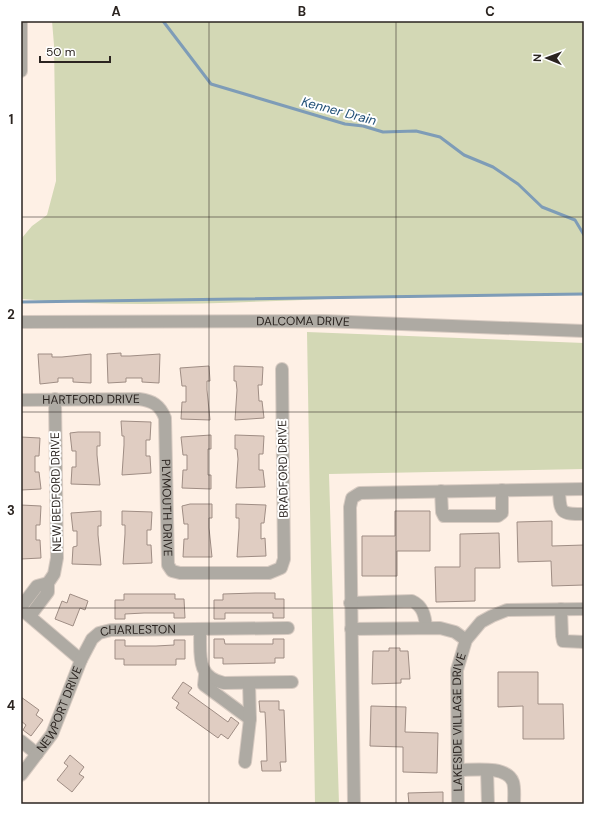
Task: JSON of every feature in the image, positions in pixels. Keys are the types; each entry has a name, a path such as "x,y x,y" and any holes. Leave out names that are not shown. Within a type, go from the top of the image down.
{"street":[{"path":"21,21 21,71"},
{"name":"DALCOMA DRIVE","path":"21,322 324,321 584,331"},
{"name":"BRADFORD DRIVE","path":"280,568 284,559 282,369"},
{"name":"HARTFORD DRIVE","path":"21,400 139,398 154,402 158,406"},
{"name":"NEW BEDFORD DRIVE","path":"24,611 48,592 48,583 54,574 56,558 55,399"},
{"name":"PLYMOUTH DRIVE","path":"158,406 165,418 168,565 172,571 180,574 269,573 280,568"},
{"path":"354,804 350,629 350,507 352,498 360,493 584,489"},
{"path":"441,492 442,512 444,516 498,516 502,513 502,490"},
{"path":"559,490 560,507 562,512 567,514 584,514"},
{"path":"350,603 412,601 419,604 422,609 426,627"},
{"path":"561,609 563,641 584,642"},
{"name":"LAKESIDE VILLAGE DRIVE","path":"458,804 457,670 466,640 481,622 507,610 584,609"},
{"path":"24,611 81,660"},
{"name":"CHARLESTON","path":"81,660 92,640 99,633 111,630 288,628"},
{"name":"LAKESIDE VILLAGE DRIVE","path":"350,629 440,628 455,632 466,640"},
{"path":"200,629 202,664 205,675 204,685 250,719"},
{"name":"NEWPORT DRIVE","path":"21,775 52,734 81,660"},
{"path":"205,675 214,681 224,683 292,682"},
{"path":"245,762 250,719 249,683"},
{"path":"21,741 37,754"},
{"path":"458,770 501,770 510,776 514,787 514,804"},
{"path":"487,770 488,804"}],"green space":[{"path":"52,21 584,21 584,293 423,296 174,304 59,302 21,299 21,239 32,226 47,215 56,181 54,45"},
{"path":"307,332 584,343 584,469 329,474 339,804 315,804"}],"building":[{"path":"121,353 121,356 160,354 159,383 142,382 142,378 126,378 126,382 108,383 107,354"},
{"path":"38,354 52,354 52,357 62,357 91,354 91,383 73,382 73,378 58,378 58,382 40,384"},
{"path":"209,366 210,381 207,381 207,390 210,420 181,419 182,402 186,402 186,386 182,386 180,368"},
{"path":"234,366 263,367 262,385 258,385 259,401 262,401 264,418 235,420 237,390 236,381 234,381"},
{"path":"121,421 151,422 150,440 146,440 146,456 150,456 151,473 122,475 124,436 122,436"},
{"path":"100,432 100,446 97,446 97,455 100,485 71,484 72,467 76,467 76,451 72,451 70,433"},
{"path":"211,435 211,449 208,449 208,475 211,475 211,489 182,488 183,470 187,470 187,455 183,455 181,437"},
{"path":"235,435 264,436 263,454 259,454 259,470 263,470 265,487 236,488 238,459 237,449 235,449"},
{"path":"21,437 40,438 39,456 35,456 35,472 39,472 41,489 21,490"},
{"path":"190,504 212,504 212,518 209,518 209,528 212,557 183,557 184,539 188,539 188,524 184,524 182,506"},
{"path":"236,504 266,505 264,523 261,523 261,539 265,538 266,556 237,557 239,518 236,518"},
{"path":"21,505 41,506 40,525 36,525 36,540 40,540 41,558 21,559"},
{"path":"101,511 101,526 98,526 98,535 101,565 72,564 73,547 77,546 77,531 73,531 71,513"},
{"path":"122,511 152,512 151,530 147,530 147,545 151,545 152,563 123,564 125,525 122,525"},
{"path":"395,511 430,511 430,551 397,551 397,576 362,576 362,536 395,536"},
{"path":"552,521 552,546 584,545 584,585 552,586 551,561 518,562 517,522"},
{"path":"499,533 500,568 475,568 475,601 436,602 435,567 460,567 460,534"},
{"path":"275,593 275,599 284,599 284,618 273,618 273,613 225,613 225,619 214,619 214,600 223,600 223,594"},
{"path":"70,594 88,601 85,610 80,608 73,626 55,619 62,601 67,603"},
{"path":"124,594 175,594 175,599 184,599 185,618 174,618 174,613 144,613 125,614 125,619 115,619 115,600 124,600"},
{"path":"214,639 224,639 225,644 273,644 273,639 284,639 284,658 275,658 275,663 223,664 223,658 214,658"},
{"path":"115,640 125,640 125,646 156,646 174,645 174,640 185,640 185,659 176,659 176,665 124,665 124,659 115,659"},
{"path":"389,648 400,648 400,651 408,651 410,679 401,679 401,683 372,684 373,651 389,651"},
{"path":"498,672 538,672 538,704 563,704 564,739 523,739 523,706 498,707"},
{"path":"183,682 192,688 188,693 228,722 231,717 239,723 228,739 221,734 218,738 176,708 179,703 172,698"},
{"path":"21,697 39,710 36,715 43,720 31,736 23,730 26,725 21,721"},
{"path":"259,701 279,701 279,710 284,710 286,762 280,762 281,771 262,771 261,761 267,761 266,730 265,712 260,712"},
{"path":"371,706 406,707 405,732 438,733 437,773 403,772 403,747 370,746"},
{"path":"70,755 84,767 79,774 84,777 72,792 57,780 68,766 64,763"},
{"path":"443,792 443,804 409,804 408,793"}],"waterway":[{"name":"Kenner Drain","path":"163,21 211,84 345,124 363,126 383,132 416,131 440,137 464,155 493,167 518,184 542,207 575,220 584,235"},
{"path":"21,302 584,294"}]}
